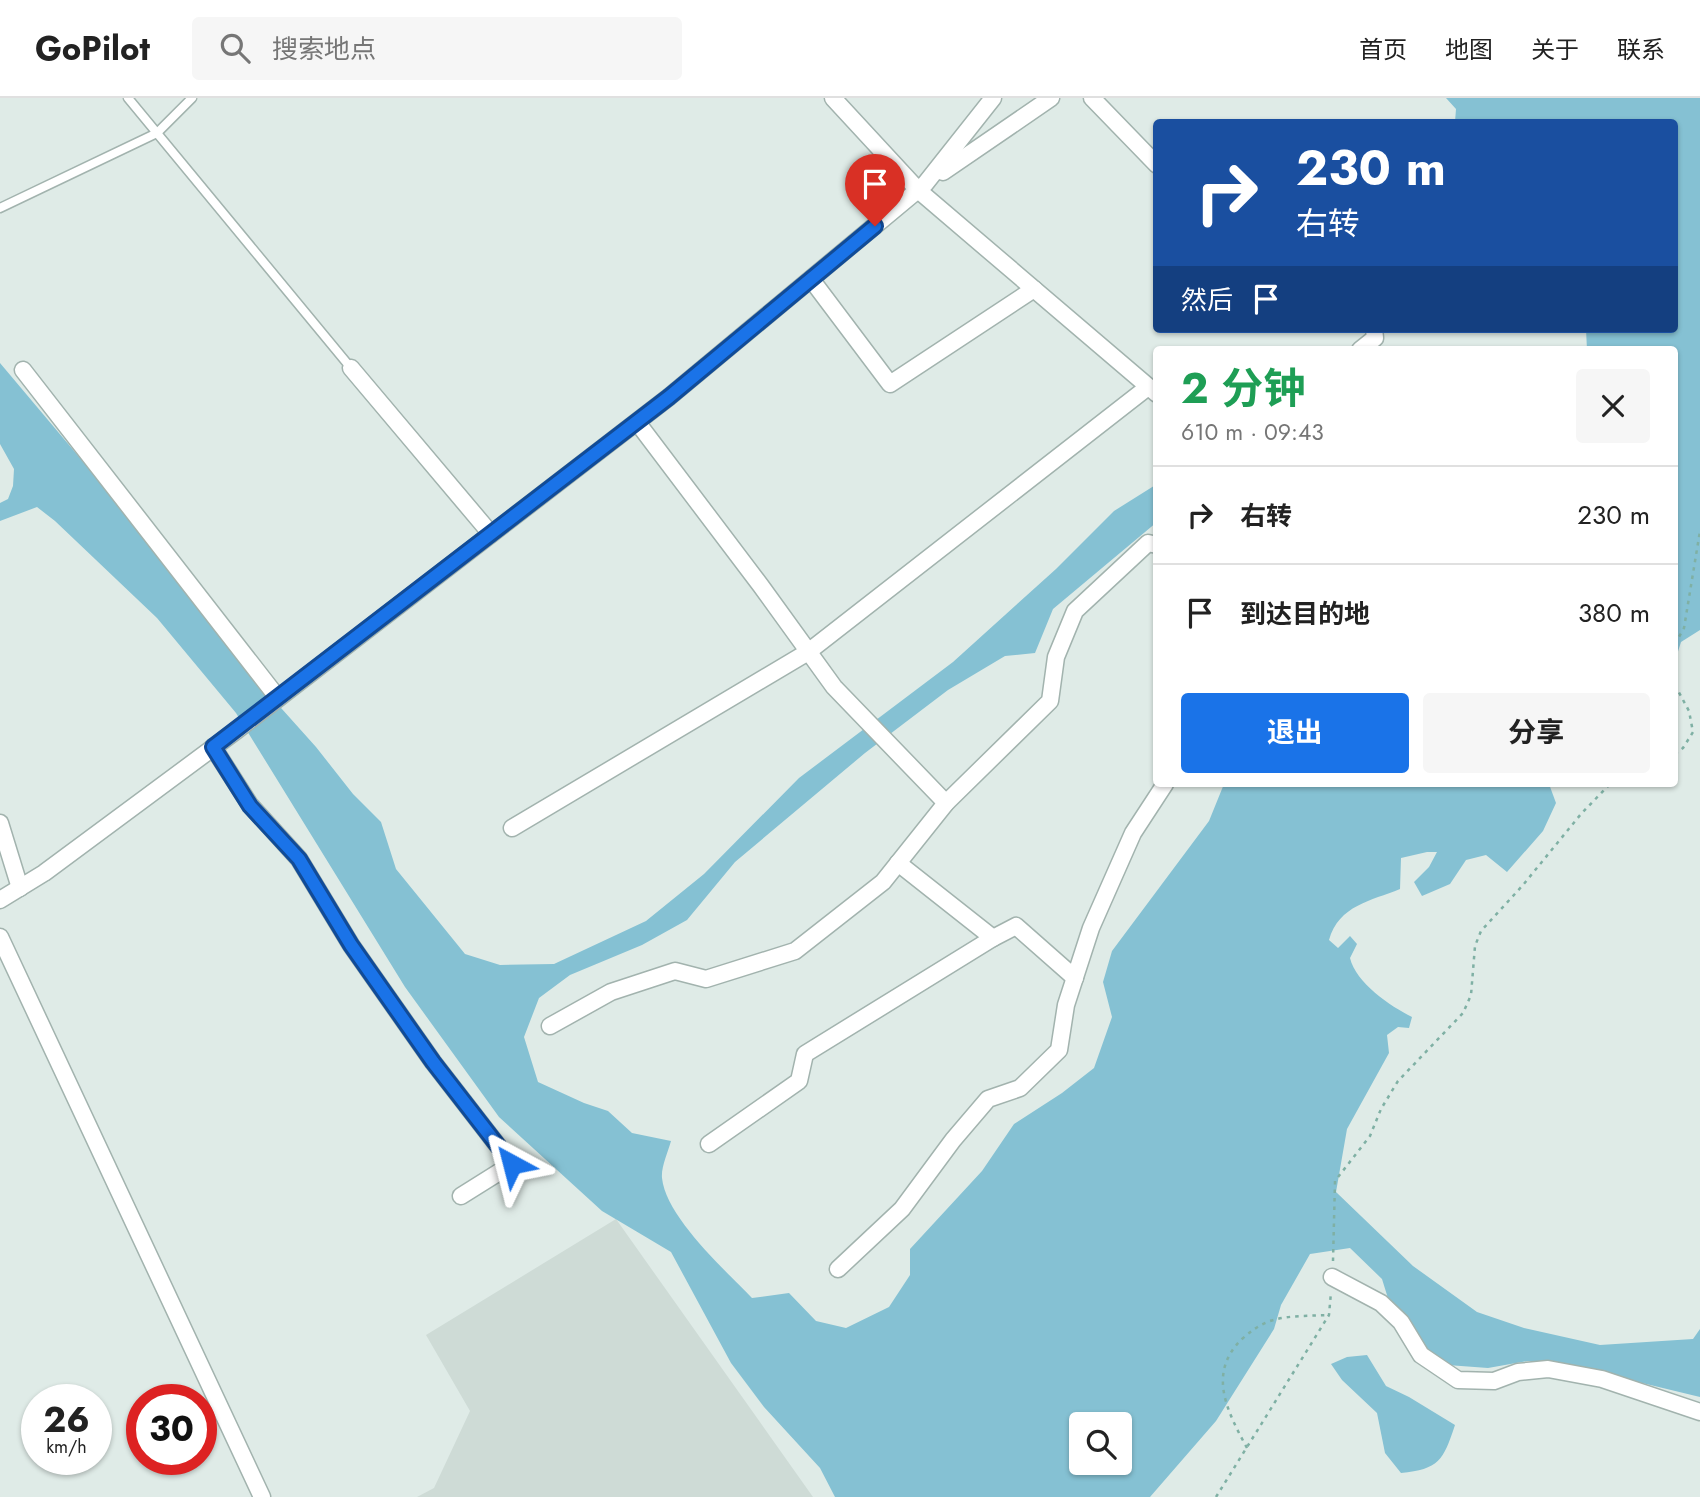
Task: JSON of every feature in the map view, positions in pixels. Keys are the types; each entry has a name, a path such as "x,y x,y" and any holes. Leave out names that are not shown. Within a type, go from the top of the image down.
{"street":[{"path":"512,828 808,652 1152,390 921,187 833,98"},
{"path":"921,187 993,98"},
{"path":"0,901 237,730 637,422 921,187 1051,98"},
{"path":"1092,98 1153,161"},
{"path":"811,279 890,384 1034,289"},
{"path":"1365,346 1375,338 1374,333"},
{"path":"351,368 491,534"},
{"path":"23,370 278,698"},
{"path":"637,422 834,687 946,803"},
{"path":"551,1026 611,992 675,971 706,979 795,951 883,882 946,803 1050,701 1056,657 1075,611 1148,543 1153,544"},
{"path":"213,747 250,806 299,859 351,945 433,1062 512,1164 461,1196"},
{"path":"838,1269 902,1209 953,1140 988,1099 1020,1088 1059,1050 1066,1005 1091,928 1133,833 1163,787"},
{"path":"0,823 20,888"},
{"path":"898,863 993,938"},
{"path":"709,1144 799,1081 805,1054 1016,926 1075,978"},
{"path":"0,937 262,1497"},
{"path":"1332,1277 1381,1303 1401,1322 1421,1355 1458,1380 1494,1381 1518,1372 1548,1369 1602,1379 1700,1412"}],"lane":[{"path":"128,98 351,368"},
{"path":"0,208 157,133 192,98"}],"path":[{"path":"1678,639 1684,628 1700,531"},
{"path":"1678,691 1689,711 1693,732 1678,752"},
{"path":"1216,1497 1329,1315 1335,1181 1370,1136 1381,1109 1398,1081 1463,1013 1471,995 1475,946 1481,931 1607,787"},
{"path":"1247,1447 1231,1418 1223,1390 1226,1362 1235,1346 1252,1329 1271,1321 1329,1315"}],"shaded area":[{"path":"616,1219 813,1497 417,1497 434,1488 470,1411 426,1335"}],"water":[{"path":"1446,98 1700,98 1700,630 1681,642 1678,652 1678,346 1587,346 1586,333 1678,333 1678,119 1455,119 1456,109"},
{"path":"0,363 144,534 256,680 316,747 353,794 381,822 396,869 465,954 500,965 554,964 646,921 704,874 799,778 953,662 1056,569 1114,511 1153,487 1153,525 1053,609 1035,653 1005,656 948,690 865,753 735,862 687,920 642,945 570,975 539,998 524,1037 538,1082 608,1111 632,1133 671,1141 662,1174 666,1193 685,1226 698,1242 752,1298 789,1293 816,1321 846,1328 889,1307 910,1275 910,1249 982,1171 1014,1124 1062,1093 1094,1068 1112,1017 1103,982 1112,951 1209,821 1223,787 1550,787 1556,803 1543,831 1507,872 1486,855 1466,860 1450,884 1422,896 1414,882 1429,867 1437,852 1401,858 1400,889 1357,906 1340,919 1334,928 1329,940 1338,948 1350,936 1357,944 1350,958 1366,985 1412,1017 1409,1028 1398,1027 1387,1035 1389,1053 1347,1129 1336,1192 1413,1266 1477,1312 1524,1328 1600,1345 1693,1339 1700,1329 1700,1397 1576,1367 1528,1361 1488,1368 1434,1364 1396,1324 1382,1279 1350,1248 1310,1254 1281,1305 1274,1329 1216,1421 1150,1497 835,1497 820,1468 764,1407 731,1363 671,1252 602,1211 499,1117 405,987 236,713 157,618 37,507 0,521 0,503 8,499 13,486 14,469 0,444"},
{"path":"1367,1355 1386,1386 1455,1425 1443,1455 1432,1466 1401,1473 1385,1453 1377,1413 1342,1380 1331,1364 1347,1357"}],"route":[{"path":"512,1164 433,1062 351,945 299,859 250,806 213,747 669,397 875,226"}]}
